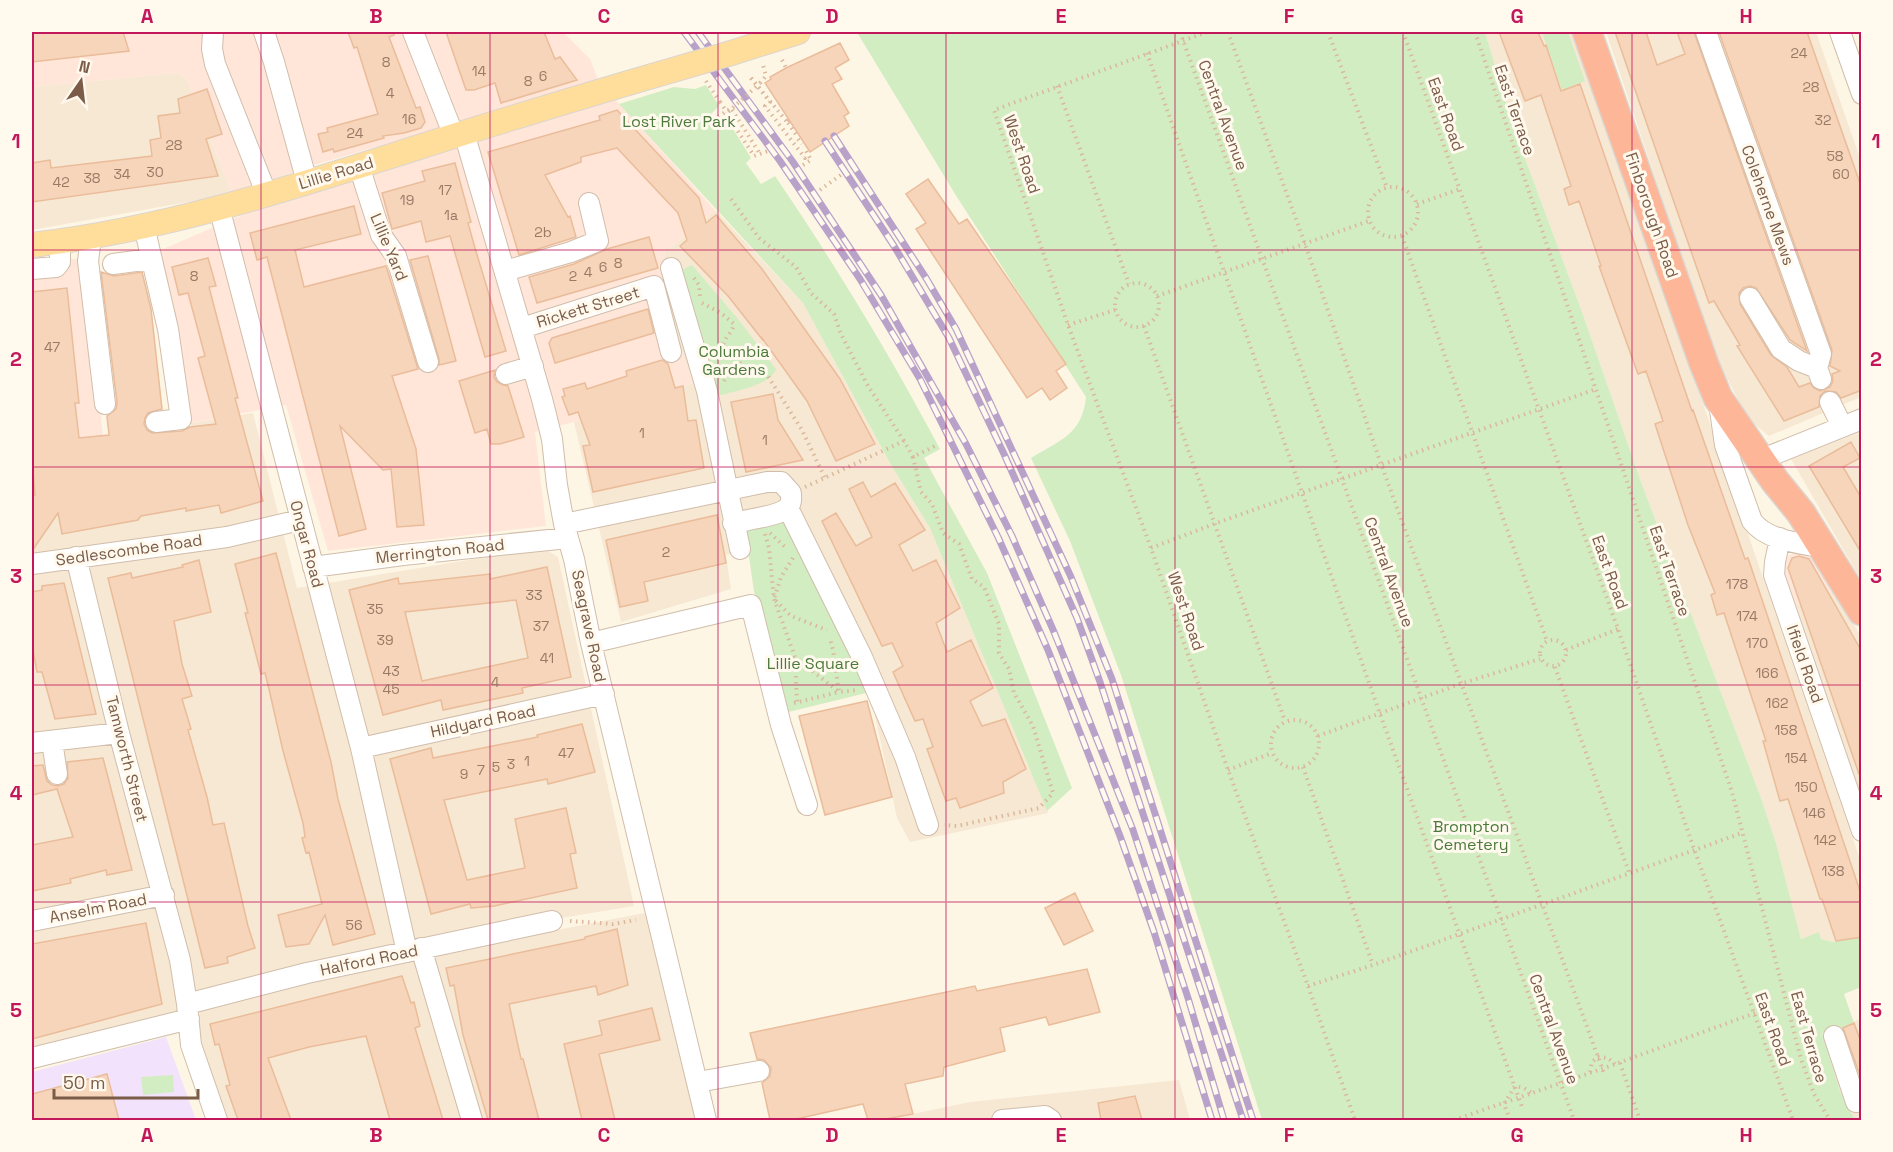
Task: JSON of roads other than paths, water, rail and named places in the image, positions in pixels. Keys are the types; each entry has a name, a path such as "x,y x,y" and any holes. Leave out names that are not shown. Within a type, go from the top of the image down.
{"highway":[{"name":"Finborough Road","path":"1587,32 1718,398 1760,460 1801,513 1862,611"}],"main road":[{"name":"Lillie Road","path":"32,245 91,238 267,195 459,134 798,32"}],"street":[{"path":"212,32 215,64 267,195"},
{"path":"264,32 306,182"},
{"name":"Seagrave Road","path":"413,32 459,134 505,271 533,366 552,439 557,485 591,644 706,1120"},
{"name":"Coleherne Mews","path":"1706,32 1821,354 1819,373 1780,349 1750,298"},
{"path":"1839,32 1862,94"},
{"name":"Lillie Yard","path":"359,166 381,235 396,256 428,362"},
{"path":"505,271 571,252 598,241 589,203"},
{"name":"Ongar Road","path":"219,207 280,435 291,522 313,567 361,748 392,881 387,914 411,945 472,1120"},
{"path":"144,226 168,329 181,419 156,422"},
{"path":"91,238 88,261 105,404"},
{"path":"32,269 56,267 60,262 60,242"},
{"path":"113,264 151,259"},
{"path":"672,273 707,391 740,549"},
{"name":"Rickett Street","path":"522,328 654,286 671,352"},
{"path":"506,374 533,366"},
{"name":"Finborough Road","path":"1718,398 1725,445 1752,520 1757,527 1780,538"},
{"path":"1830,402 1842,426"},
{"path":"1760,460 1862,419"},
{"path":"566,531 728,489 767,482 781,482 836,626 875,688 905,757 928,825"},
{"path":"733,523 780,512 789,501"},
{"name":"Sedlescombe Road","path":"32,564 227,537 253,519 269,517 291,522"},
{"name":"Merrington Road","path":"313,567 566,531"},
{"path":"1780,538 1824,548"},
{"name":"Ifield Road","path":"1780,538 1774,575 1862,831"},
{"name":"Tamworth Street","path":"76,557 119,733 180,960 191,1046 217,1120"},
{"path":"591,644 751,605 781,725 807,805"},
{"name":"Hildyard Road","path":"361,748 604,694"},
{"path":"32,743 119,733"},
{"path":"52,741 57,774"},
{"name":"Anselm Road","path":"32,921 164,895"},
{"name":"Halford Road","path":"32,1058 307,974 411,945 556,921"},
{"path":"1833,1036 1860,1104"},
{"path":"698,1082 759,1071"},
{"path":"1002,1120 1045,1116 1051,1120"}],"railway":[{"path":"684,32 780,161 860,279 920,379 998,537 1048,650 1120,836 1154,932 1212,1120"},
{"path":"698,32 793,162 881,295 966,444 1012,536 1054,632 1133,830 1188,998 1224,1120"},
{"path":"834,136 926,278 956,329 1071,577 1112,679 1253,1120"},
{"path":"825,141 894,246 949,338 1077,618 1243,1120"}],"park label":[{"name":"Lost River Park","path":"679,121"},
{"name":"Columbia Gardens","path":"734,360"},
{"name":"Lillie Square","path":"813,663"},
{"name":"Brompton Cemetery","path":"1471,835"}]}
